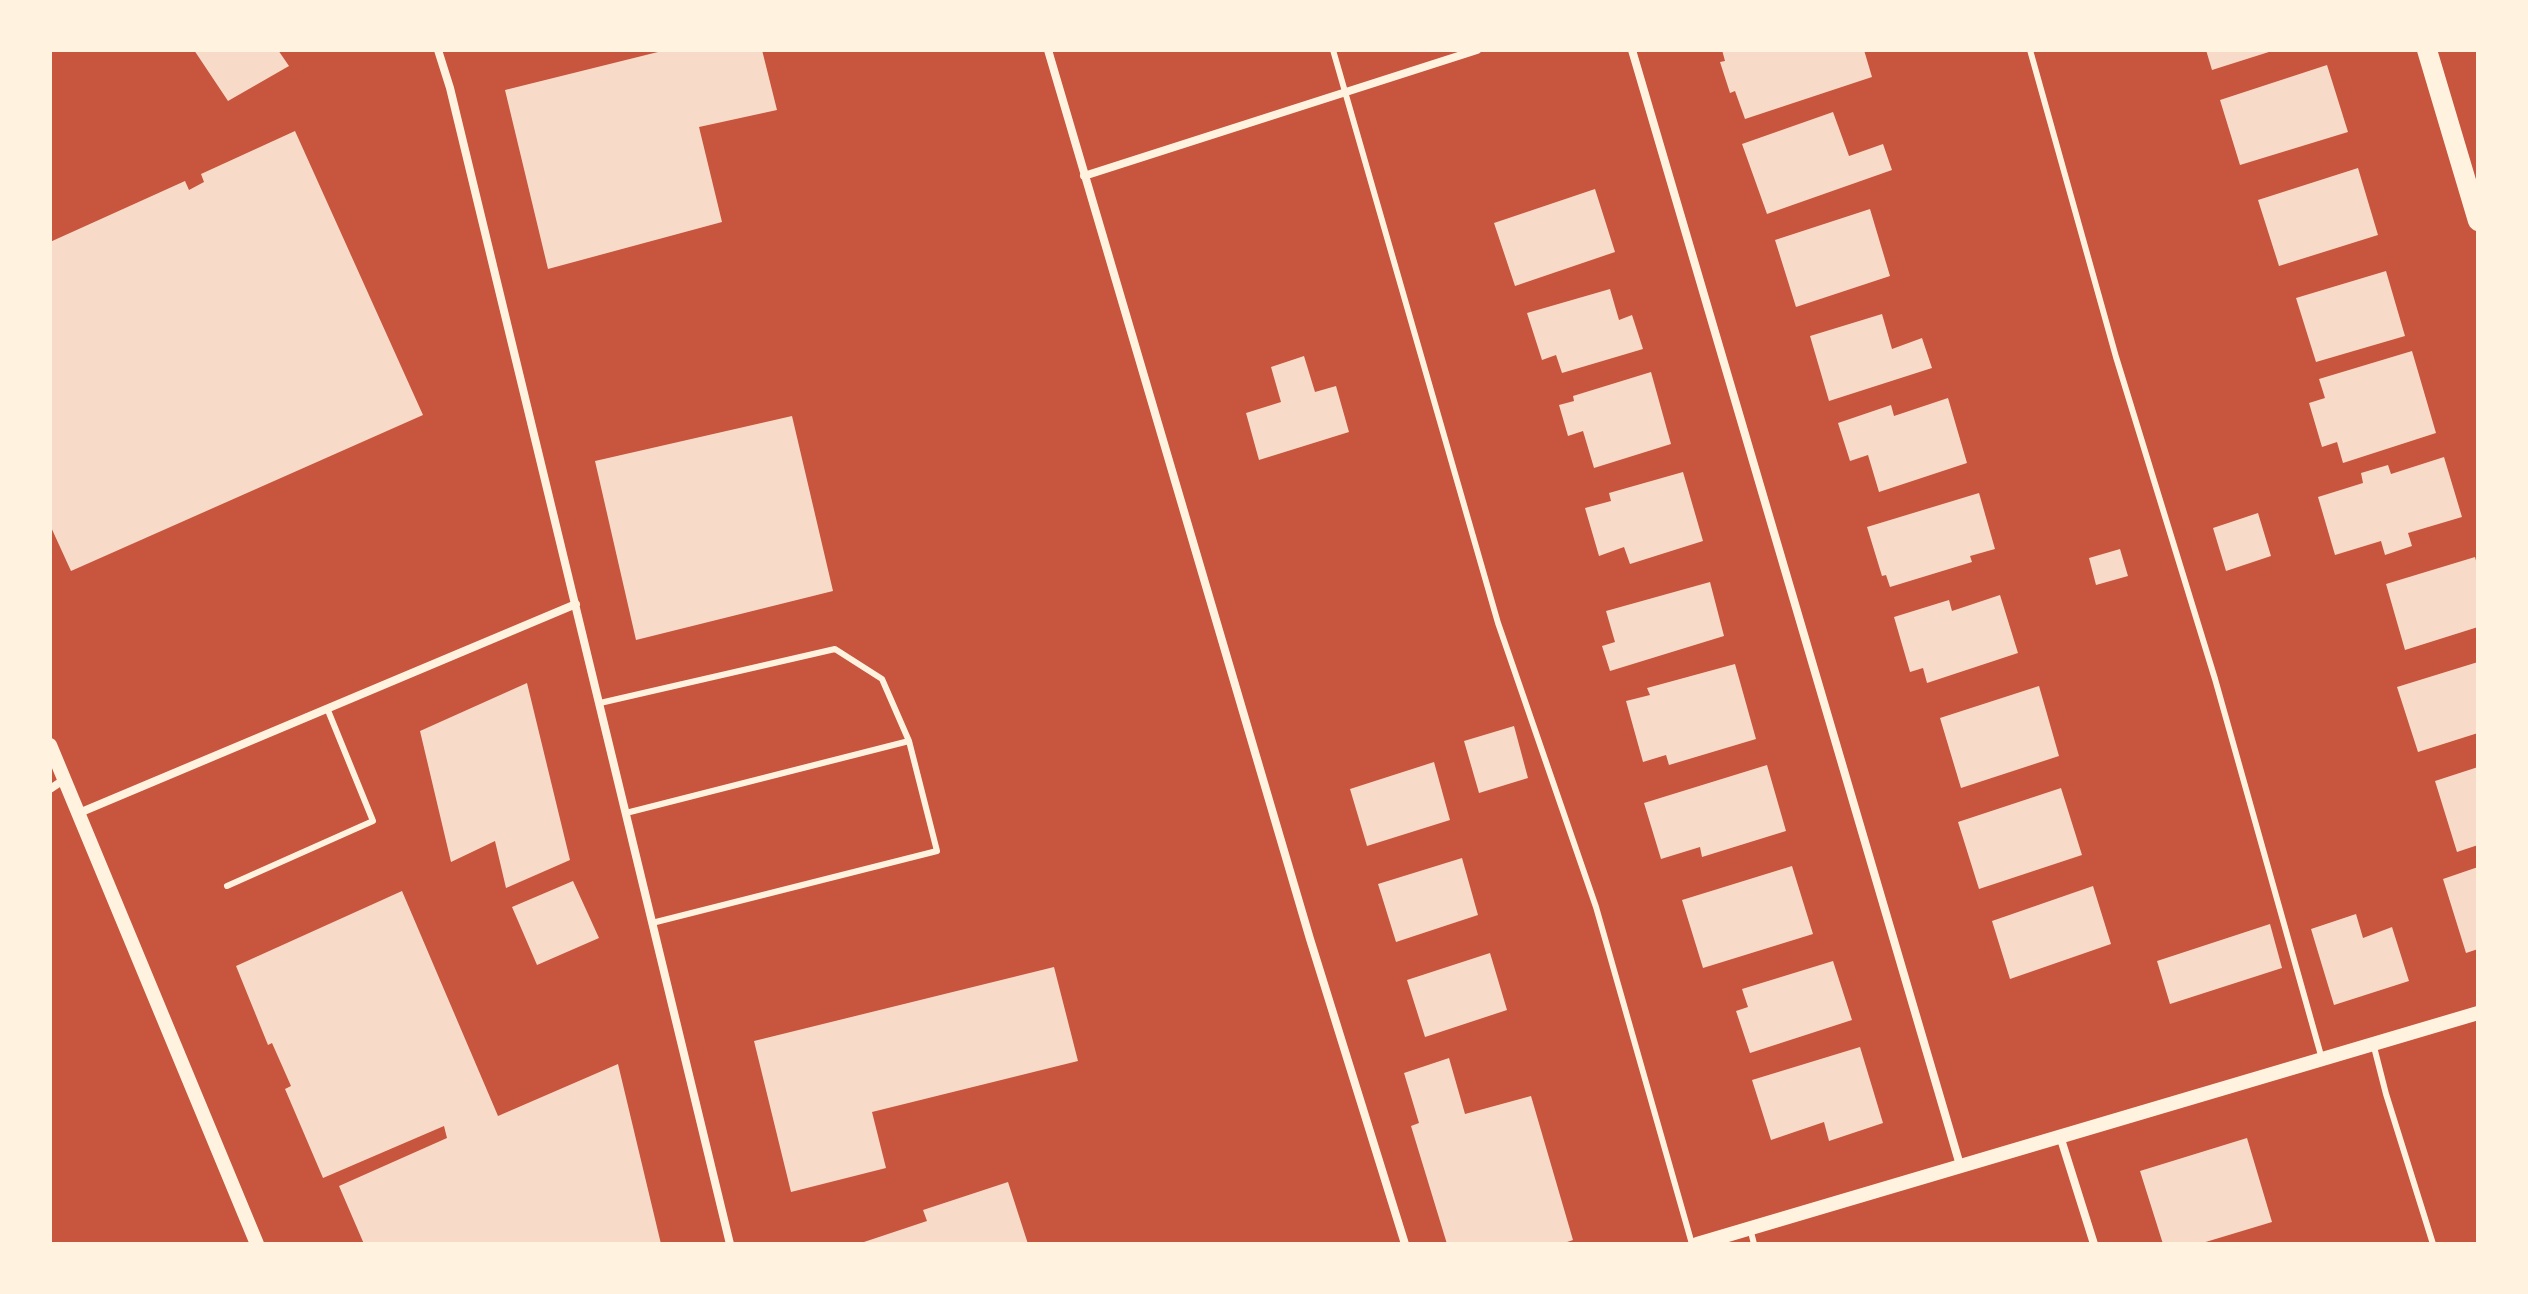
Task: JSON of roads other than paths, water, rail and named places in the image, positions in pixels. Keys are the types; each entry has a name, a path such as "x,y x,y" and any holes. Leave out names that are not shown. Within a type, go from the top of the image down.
{"main road":[{"path":"2427,50 2478,221"}],"street":[{"path":"438,50 450,88 730,1244"},
{"path":"1048,50 1310,939 1405,1244"},
{"path":"1084,176 1477,50"},
{"path":"1632,50 1960,1165"},
{"path":"79,813 576,604"},
{"path":"50,745 257,1244"},
{"path":"50,789 65,779"},
{"path":"1694,1244 2478,1013"},
{"path":"2060,1136 2094,1244"}],"lane":[{"path":"1333,50 1498,623 1596,907 1694,1244"},
{"path":"2030,50 2116,357 2215,679 2322,1059"},
{"path":"600,703 835,649 882,679 909,741 937,851 652,923"},
{"path":"227,886 373,821 327,708"},
{"path":"626,813 909,741"},
{"path":"2373,1043 2433,1244"},
{"path":"1750,1228 1754,1244"}]}
